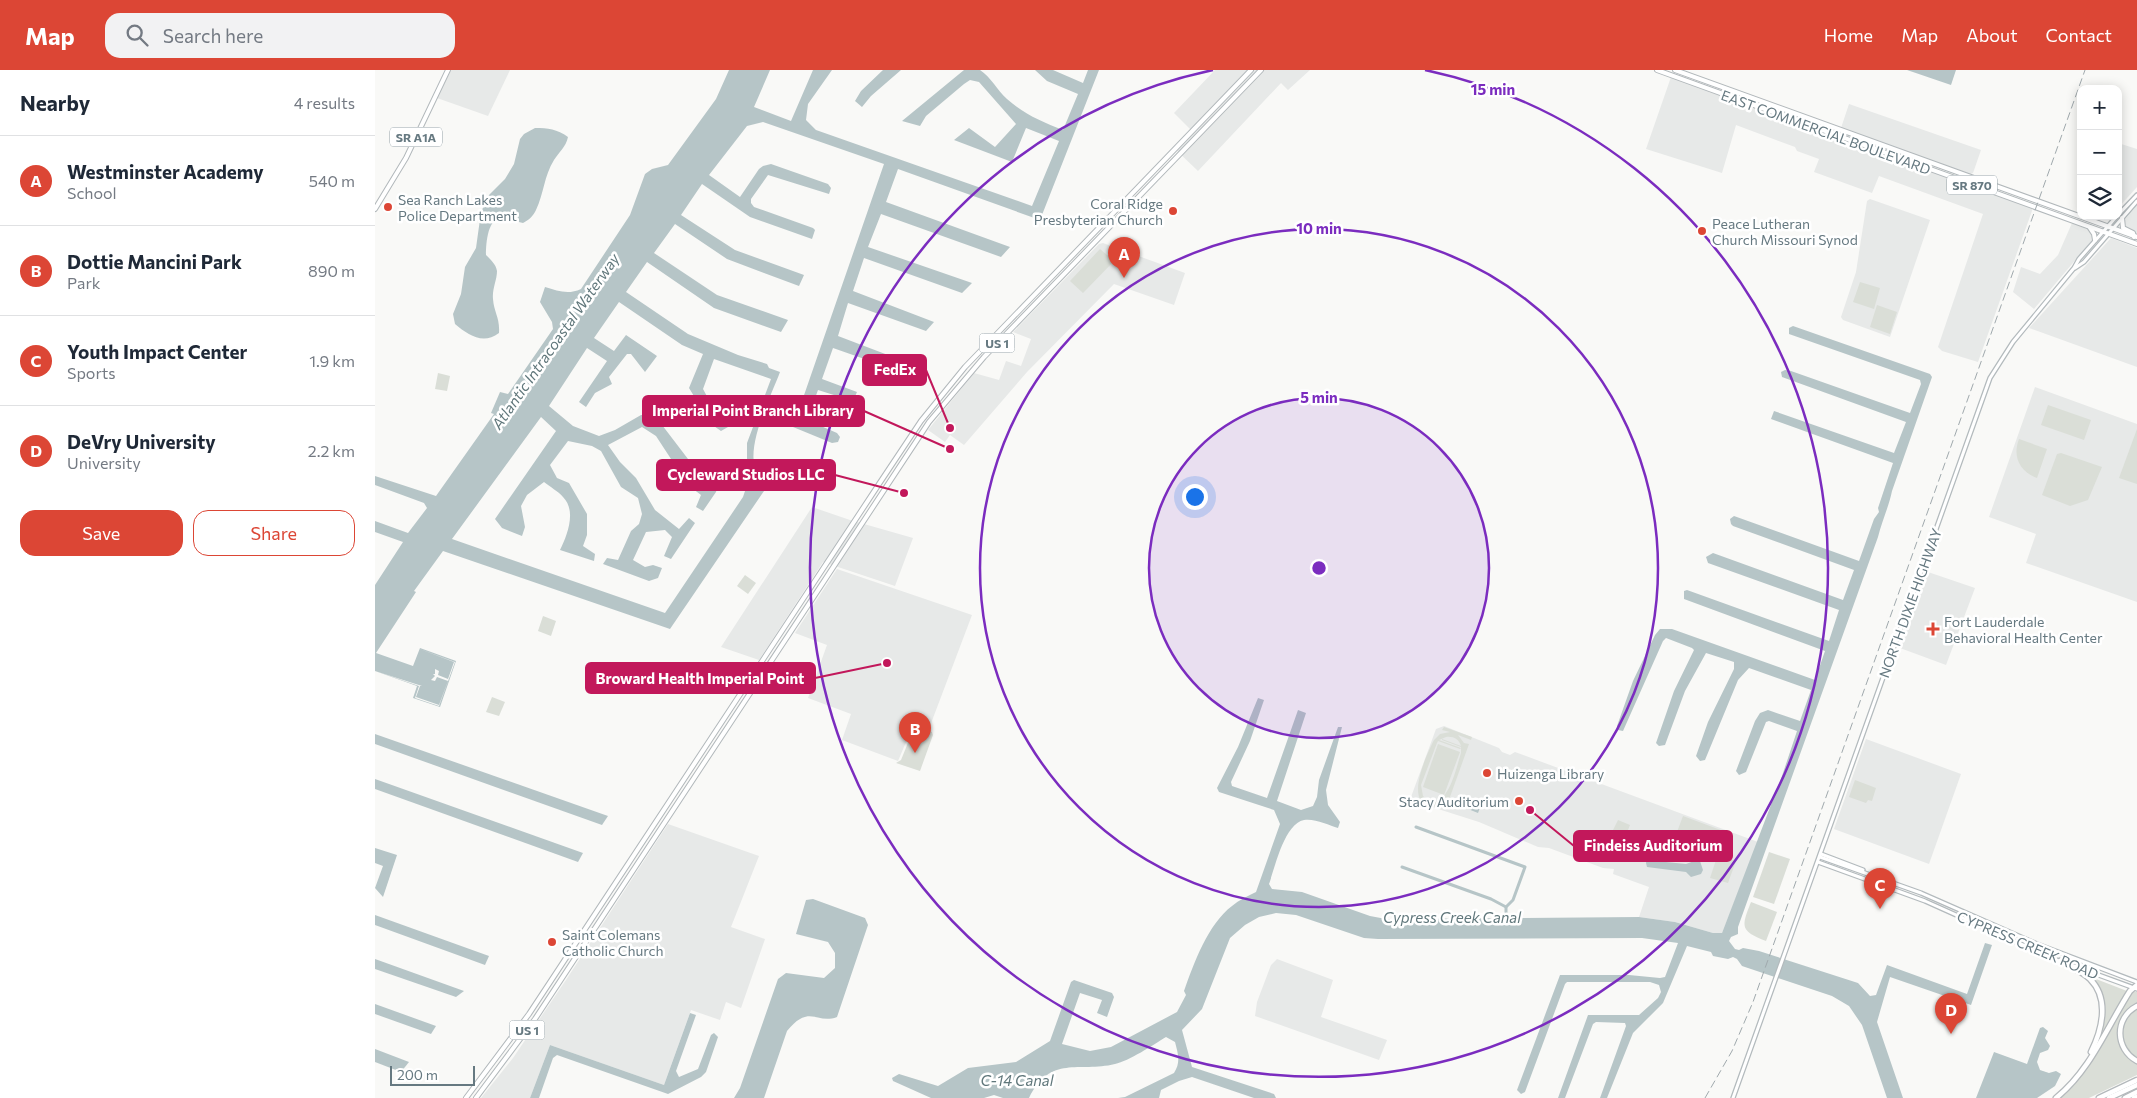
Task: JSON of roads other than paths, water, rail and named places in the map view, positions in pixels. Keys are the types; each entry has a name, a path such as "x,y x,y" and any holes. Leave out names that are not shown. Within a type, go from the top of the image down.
{"highway":[{"path":"2060,961 2088,978 2101,997 2103,1011 2101,1025 2088,1060"},
{"path":"2057,1098 2076,1079 2136,986"},
{"path":"2137,1006 2125,1016 2120,1034 2124,1050 2137,1062"},
{"path":"2099,1098 2137,1080"},
{"path":"2109,1098 2137,1085"},
{"path":"2125,1098 2137,1092"}],"main road":[{"name":"SR A1A","path":"375,209 406,158 448,70"},
{"name":"US 1","path":"466,1098 509,1042 913,432 965,367 1251,70"},
{"name":"US 1","path":"476,1098 501,1066 610,904 912,445 944,402 1050,288 1261,70"},
{"name":"EAST COMMERCIAL BOULEVARD","path":"1657,70 2137,244"},
{"name":"EAST COMMERCIAL BOULEVARD","path":"1675,70 2136,237"},
{"path":"1237,84 1237,94"},
{"path":"1228,94 1230,98 1228,104"},
{"path":"1180,154 1181,142"},
{"path":"1895,157 1905,153"},
{"path":"1169,155 1169,166"},
{"path":"1905,161 1914,157"},
{"path":"1969,184 1975,182 1991,185"},
{"name":"NORTH DIXIE HIGHWAY","path":"2122,212 2137,195"},
{"name":"NORTH DIXIE HIGHWAY","path":"2122,214 2137,201"},
{"name":"NORTH DIXIE HIGHWAY","path":"1733,1098 1990,378 2013,342 2074,268 2079,259 2114,220"},
{"name":"NORTH DIXIE HIGHWAY","path":"2074,268 2084,262 2113,229 2117,220"},
{"path":"2120,220 2123,228 2133,233 2136,237"},
{"path":"2088,227 2093,231 2095,240"},
{"path":"1050,288 1051,278"},
{"path":"1043,296 1045,284"},
{"path":"964,379 965,367"},
{"path":"944,402 946,390"},
{"path":"912,445 913,432"},
{"path":"822,570 824,574 823,580"},
{"path":"790,631 791,617"},
{"path":"787,623 790,631"},
{"path":"708,743 708,756"},
{"path":"701,753 701,766"},
{"name":"CYPRESS CREEK ROAD","path":"1820,855 1935,898 2136,986"},
{"name":"CYPRESS CREEK ROAD","path":"1817,862 1919,899 2060,961 2136,986"},
{"path":"616,895 617,881"},
{"path":"610,904 611,890"},
{"path":"1909,895 1919,895 1921,893"},
{"path":"1919,899 1922,897 1935,898"},
{"path":"509,1042 509,1054"},
{"path":"500,1054 502,1059 501,1066"}],"water":[{"name":"Atlantic Intracoastal Waterway","path":"729,70 770,70 754,107 791,121 813,70 832,70 808,104 806,120 816,130 1032,206 1059,141 1026,128 1012,162 954,140 969,128 995,147 1016,124 979,82 970,80 964,84 926,116 920,126 902,121 964,70 980,70 1007,99 1020,109 1041,121 1063,130 1078,94 1047,81 1035,70 1053,70 1083,83 1088,70 1099,70 1040,220 898,169 886,202 1010,247 1001,257 881,214 868,247 972,283 962,293 864,258 853,291 934,322 926,331 848,303 838,336 901,360 893,369 833,348 822,379 857,392 853,401 818,390 807,420 837,433 840,437 838,442 832,443 793,427 884,164 763,122 747,126 709,175 740,197 759,169 771,164 828,184 831,188 829,194 768,175 751,199 754,207 813,228 815,230 812,239 750,217 702,184 681,215 735,250 804,275 799,286 727,259 675,224 654,253 717,295 788,320 781,332 714,308 647,262 626,292 688,334 738,355 767,364 769,368 780,372 760,423 754,451 754,464 757,475 766,488 670,629 443,551 414,591 416,592 376,653 413,666 420,648 456,661 440,707 413,698 417,686 375,671 375,585 403,542 375,532 375,521 408,533 427,508 424,503 375,485 375,476 436,496 494,414 491,413 500,392 508,394 553,329 552,322 540,302 545,287 567,292 581,289 630,215 645,174 652,169 668,165 716,99","holes":["619,302 682,345 703,354 689,388 711,424 721,431 728,427 735,409 709,400 703,389 714,359 771,379 747,443 747,485 743,497 665,613 452,539 541,417 556,431 495,519 502,528 522,536 525,527 521,506 527,495 544,482 561,495 569,509 568,531 560,550 594,561 595,554 583,546 587,535 587,514 569,483 557,478 550,465 568,441 592,446 601,451 621,487 638,498 642,514 639,524 631,531 618,560 607,558 603,564 649,581 658,578 662,568 653,565 645,567 633,560 646,532 665,530 672,537 664,556 671,559 695,523 689,518 679,529 655,510 636,478 620,462 608,445 642,427 656,436 688,485 701,495 696,507 703,511 716,492 721,474 702,469 688,459 659,421 651,415 641,415 615,430 599,436 573,426 549,406 587,348 607,361 579,402 586,407 595,393 612,384 609,377 627,354 631,354 645,372 657,356 626,335 614,351 594,338"]},
{"path":"883,70 901,70 871,96 862,107 855,101 861,91"},
{"path":"1907,70 1956,70 1951,85"},
{"path":"535,128 548,129 564,134 568,137 567,141 551,166 539,204 532,216 523,223 507,217 501,217 496,219 489,230 486,255 497,271 493,299 499,323 499,333 493,337 476,337 465,332 455,324 453,314 461,294 465,267 476,248 481,212 489,195 505,179 514,164 520,139 524,134"},
{"name":"C-14 Canal","path":"1793,326 1930,374 1932,377 1878,537 1738,927 1738,934 1731,937 1729,941 1735,949 1743,948 1759,951 1858,983 1870,996 1876,995 1887,965 1967,994 1985,943 1992,945 1971,1005 1890,977 1877,1022 1903,1098 1887,1098 1862,1025 1849,1006 1832,996 1742,966 1733,957 1728,959 1713,956 1711,952 1687,946 1663,1003 1633,1033 1607,1098 1600,1098 1626,1026 1625,1023 1596,1022 1593,1024 1565,1098 1558,1098 1588,1015 1639,1015 1658,998 1661,992 1659,985 1650,982 1567,982 1525,1092 1521,1094 1517,1090 1560,975 1665,977 1678,943 1642,938 1364,938 1296,915 1276,913 1259,917 1245,925 1230,938 1202,1009 1182,1030 1192,1067 1274,1094 1276,1098 1254,1098 1192,1077 1161,1090 1159,1098 1118,1098 1125,1097 1174,1073 1178,1062 1177,1050 1175,1042 1166,1037 1127,1060 1115,1064 1056,1070 1037,1084 1029,1098 1003,1098 994,1095 984,1098 931,1098 893,1081 892,1078 899,1074 938,1086 968,1068 1016,1062 1050,1041 1071,982 1074,980 1112,993 1114,997 1107,1017 1097,1013 1102,1000 1080,993 1062,1044 1090,1051 1111,1047 1177,1012 1186,995 1184,991 1197,957 1209,933 1223,914 1244,898 1256,892 1280,824 1274,810 1219,792 1217,788 1238,747 1258,698 1264,700 1250,741 1231,782 1232,786 1267,798 1298,710 1306,713 1277,801 1301,810 1313,806 1317,797 1319,780 1338,727 1342,727 1326,790 1328,805 1340,822 1338,828 1312,820 1304,820 1297,823 1291,829 1281,848 1269,884 1272,889 1302,892 1370,916 1386,919 1639,917 1675,922 1713,933 1722,933 1782,776 1797,731 1769,721 1766,722 1746,772 1739,775 1736,771 1755,721 1760,713 1768,710 1800,721 1811,690 1749,668 1738,680 1705,760 1700,761 1696,756 1708,722 1734,669 1734,662 1706,653 1685,691 1665,745 1659,746 1656,743 1674,691 1694,650 1666,638 1663,641 1623,731 1618,730 1617,726 1633,681 1655,635 1660,629 1672,629 1815,680 1825,651 1684,599 1684,591 1687,590 1829,641 1839,610 1708,563 1706,557 1713,553 1843,600 1854,570 1733,526 1730,519 1734,516 1859,561 1874,519 1879,512 1878,508 1893,463 1771,419 1774,411 1894,453 1906,422 1782,377 1781,372 1785,370 1791,371 1910,413 1921,384 1920,380 1789,334 1789,328"},
{"path":"375,734 608,816 602,825 375,744"},
{"path":"375,779 583,853 578,862 375,789"},
{"path":"1461,797 1481,805 1478,813 1458,805"},
{"path":"1654,837 1667,842 1662,852 1666,862 1686,864 1697,860 1700,861 1703,870 1701,874 1691,877 1686,872 1647,867 1648,853 1644,851 1645,844"},
{"path":"375,848 397,855 383,897 375,888 383,866 375,863"},
{"path":"813,899 865,918 868,925 837,1017 824,1019 807,1016 795,1023 787,1031 764,1098 734,1098 740,1088 778,979 786,973 824,978 835,968 835,953 828,942 796,934 806,900"},
{"path":"375,915 489,956 485,965 375,925"},
{"path":"375,959 464,991 456,997 375,969"},
{"path":"375,1004 436,1026 431,1034 375,1014"},
{"path":"690,1013 696,1015 676,1071 679,1077 698,1069 711,1035 714,1033 718,1037 706,1072 701,1077 668,1094 557,1055 553,1058 539,1098 530,1098 550,1045 664,1085"},
{"path":"2043,1027 2048,1031 2045,1038 2050,1046 2048,1050 2040,1053 2037,1062 2040,1070 2049,1073 2056,1071 2061,1074 2055,1086 2037,1098 1976,1098 1994,1052 2027,1064 2040,1028"},
{"path":"375,1049 409,1062 401,1072 375,1062"}],"waterway":[{"name":"Cypress Creek Canal","path":"1416,827 1525,867 1513,900 1506,907 1506,922"},
{"name":"Cypress Creek Canal","path":"1402,867 1491,899 1506,907"}],"railway":[{"path":"1705,1098 1732,1051 1753,1002 2085,70"}],"place":[{"name":"Sea Ranch Lakes Police Department","path":"388,207"},
{"name":"Coral Ridge Presbyterian Church","path":"1173,211"},
{"name":"Peace Lutheran Church Missouri Synod","path":"1702,231"},
{"name":"Westminster Academy","path":"1124,278"},
{"name":"FedEx","path":"950,428"},
{"name":"Imperial Point Branch Library","path":"950,449"},
{"name":"Cycleward Studios LLC","path":"904,493"},
{"name":"Fort Lauderdale Behavioral Health Center","path":"1933,629"},
{"name":"Broward Health Imperial Point","path":"887,663"},
{"name":"Dottie Mancini Park","path":"915,753"},
{"name":"Huizenga Library","path":"1487,773"},
{"name":"Stacy Auditorium","path":"1519,801"},
{"name":"Findeiss Auditorium","path":"1530,810"},
{"name":"Youth Impact Center","path":"1880,909"},
{"name":"Saint Colemans Catholic Church","path":"552,942"},
{"name":"DeVry University","path":"1951,1034"}]}
